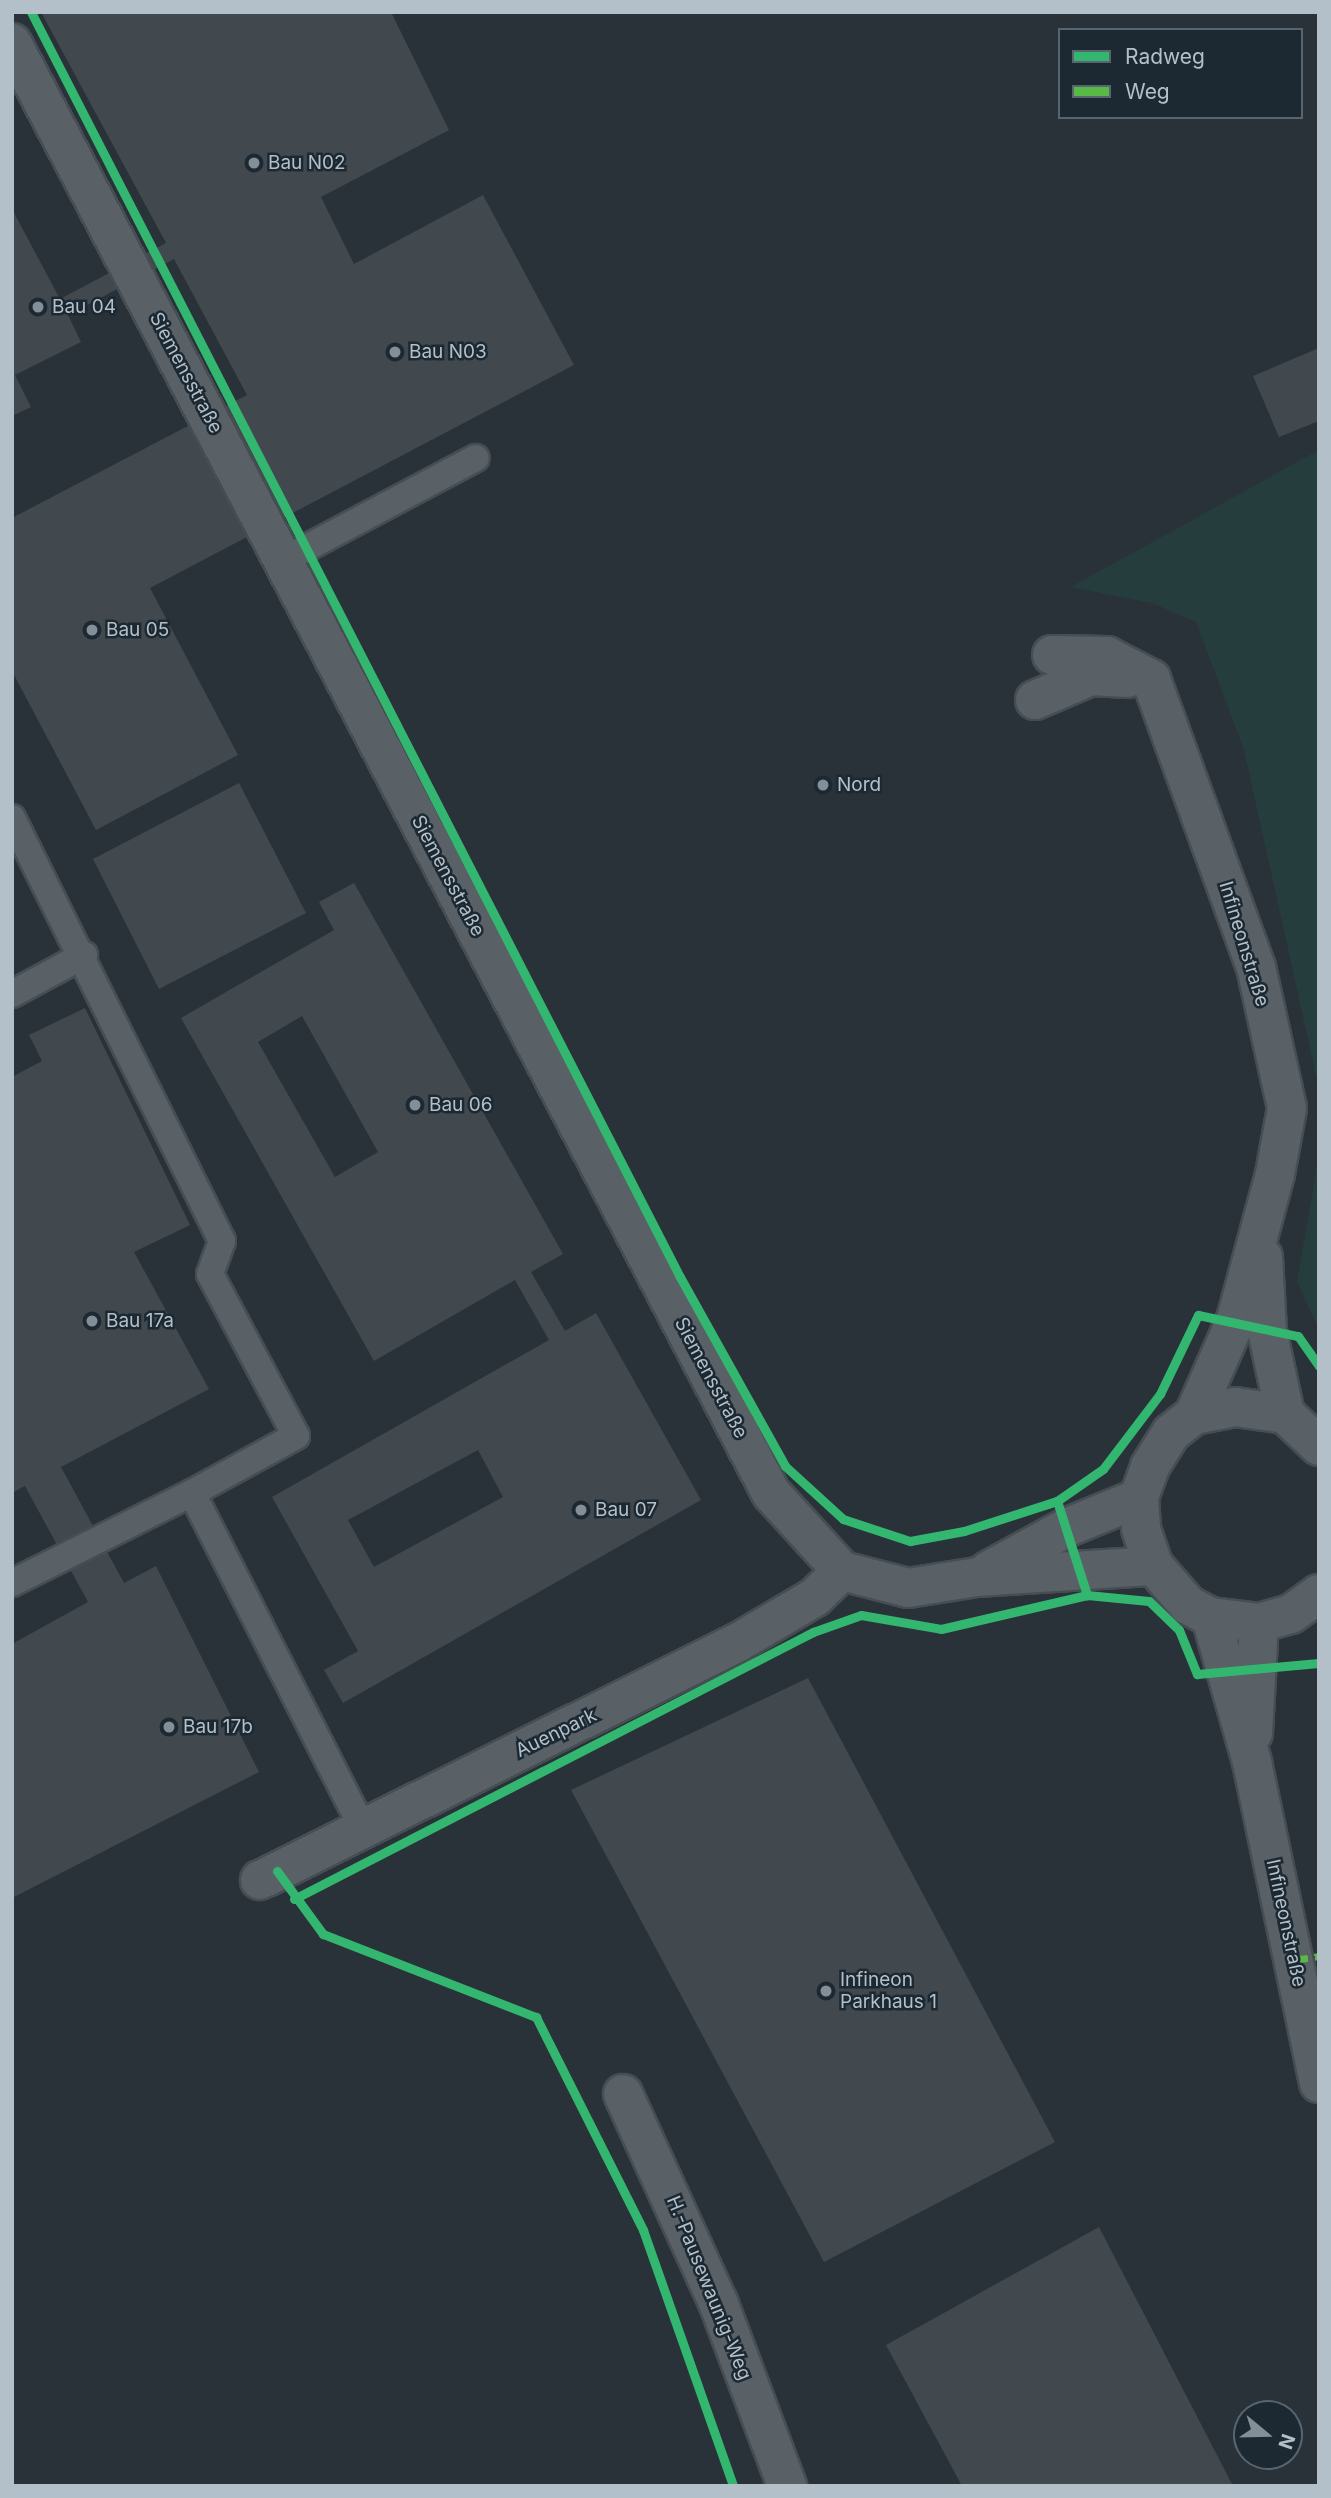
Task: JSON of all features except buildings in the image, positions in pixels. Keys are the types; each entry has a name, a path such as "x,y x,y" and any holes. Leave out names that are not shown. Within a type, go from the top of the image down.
{"street":[{"name":"Siemensstraße","path":"12,43 771,1493 842,1571"},
{"path":"1052,654 1107,656 1151,679"},
{"path":"1035,700 1091,676 1151,679"},
{"name":"Infineonstraße","path":"1151,679 1256,967 1287,1108 1275,1174 1261,1217 1236,1320 1194,1415"},
{"name":"Infineonstraße","path":"1261,1217 1267,1331 1285,1414"},
{"path":"1319,1446 1285,1414 1235,1407 1194,1415 1171,1433 1150,1467 1139,1498 1141,1529 1154,1566 1188,1605 1211,1617 1259,1623 1290,1614 1319,1594"},
{"path":"977,1577 1068,1527 1139,1498"},
{"path":"842,1571 908,1588 977,1577 1154,1566"},
{"name":"Auenpark","path":"260,1880 737,1643 815,1597 842,1571"},
{"name":"Infineonstraße","path":"1211,1617 1252,1762 1319,2083"},
{"name":"Infineonstraße","path":"1252,1762 1259,1623"},
{"name":"H.-Pausewaunig-Weg","path":"623,2094 702,2263 787,2486"}],"lane":[{"path":"284,560 476,458"},
{"path":"12,818 84,956 222,1241 210,1275 296,1436 192,1493 12,1583"},
{"path":"12,994 84,956"},
{"path":"192,1493 363,1828"}],"green space":[{"path":"1319,450 1319,1089 1244,750 1196,622 1152,603 1071,587"},
{"path":"1319,1155 1319,1330 1297,1281"}],"marked path":[{"path":"1294,1960 1319,1956"}],"cycle path":[{"path":"31,12 680,1277 785,1466 843,1519 910,1541 964,1531 1057,1501 1103,1469 1160,1394 1198,1315 1298,1336 1319,1366"},
{"path":"1057,1501 1087,1595"},
{"path":"294,1899 813,1632 861,1615 941,1629 1087,1595 1149,1601 1179,1630 1197,1674 1319,1663"},
{"path":"277,1871 323,1934 536,2017 643,2230 733,2486"}],"place":[{"name":"Bau N02","path":"254,163"},
{"name":"Bau 04","path":"38,307"},
{"name":"Bau N03","path":"395,352"},
{"name":"Bau 05","path":"92,630"},
{"name":"Nord","path":"823,785"},
{"name":"Bau 06","path":"415,1105"},
{"name":"Bau 17a","path":"92,1321"},
{"name":"Bau 07","path":"581,1510"},
{"name":"Bau 17b","path":"169,1727"},
{"name":"Infineon Parkhaus 1","path":"826,1991"}]}
